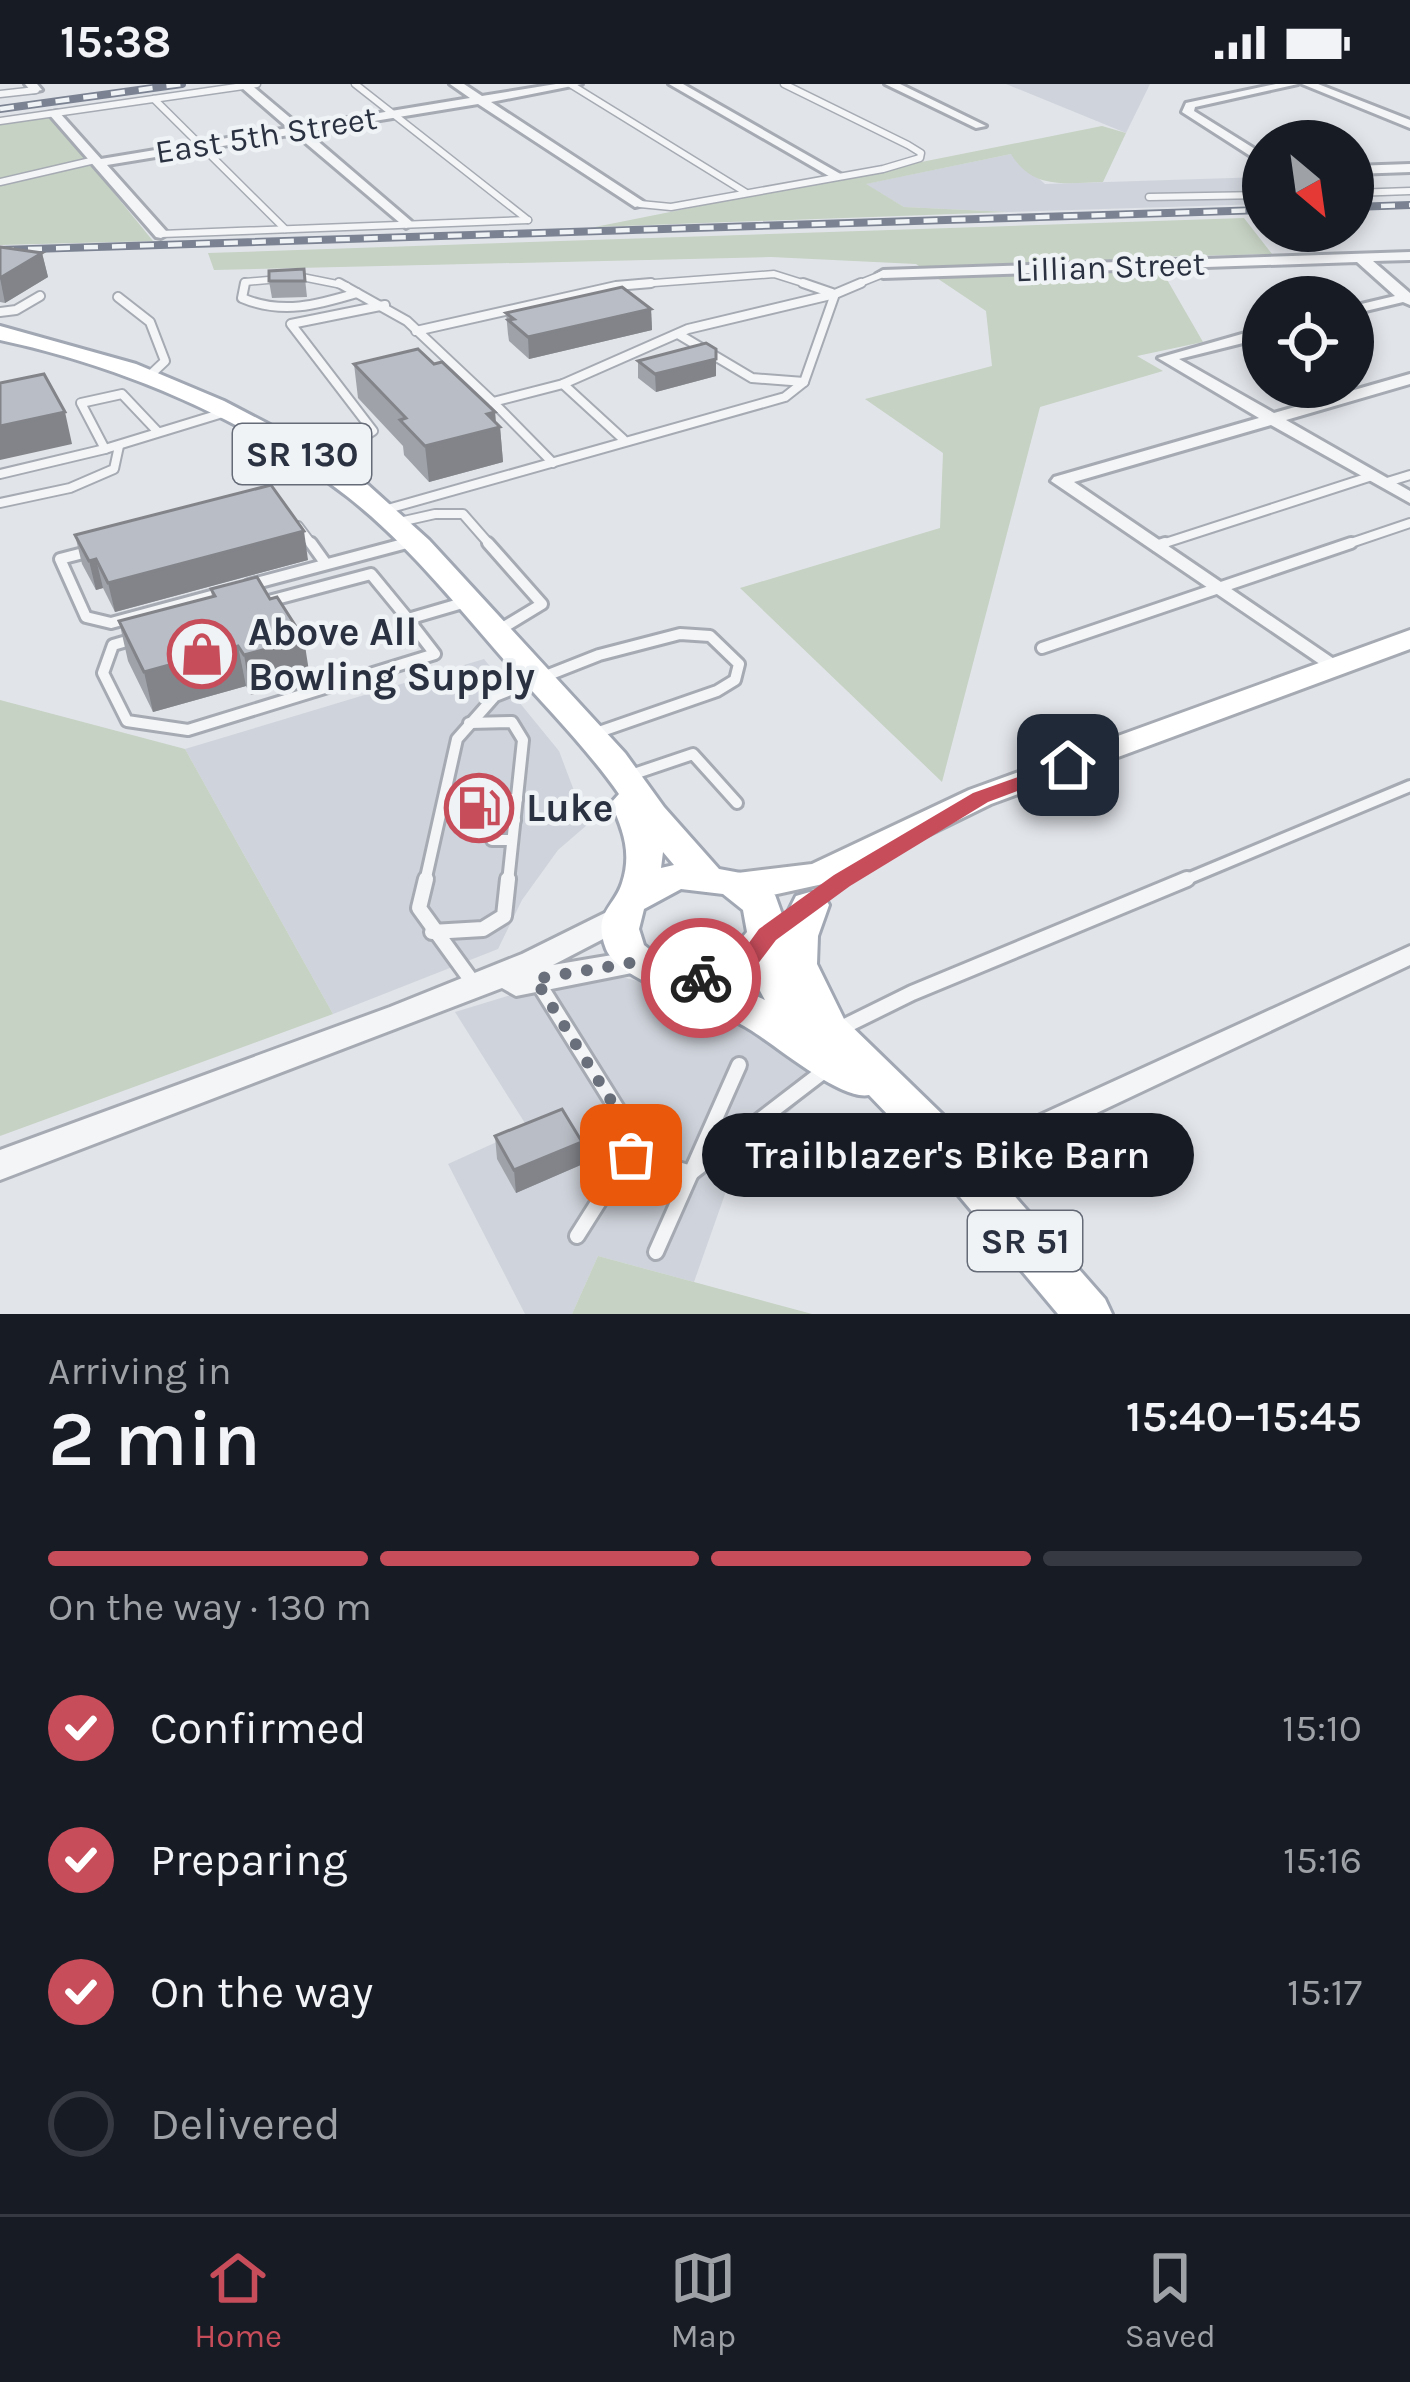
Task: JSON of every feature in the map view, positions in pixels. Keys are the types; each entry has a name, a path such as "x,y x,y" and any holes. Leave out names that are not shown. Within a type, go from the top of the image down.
{"main road":[{"name":"SR 130","path":"0,333 47,343 146,378 226,412 320,465 396,525 587,736"},
{"path":"630,904 681,876 767,884 820,874 980,797 1410,639"},
{"path":"587,736 626,777 651,815 719,879 761,904 763,942 780,992 834,1048"},
{"path":"587,736 646,840 624,948 636,962 834,1048"},
{"path":"681,978 727,973 842,880 980,797"},
{"path":"810,905 796,931 794,954 834,1048"},
{"name":"SR 51","path":"834,1048 930,1130 1088,1314"}],"street":[{"path":"456,84 640,204"},
{"name":"East 5th Street","path":"97,162 572,84"},
{"path":"675,84 838,176"},
{"path":"891,84 980,126"},
{"path":"1242,143 1199,121 1188,112 1190,105 1292,84"},
{"path":"1308,84 1410,124"},
{"path":"246,86 406,224"},
{"path":"53,113 161,234"},
{"path":"1374,169 1410,168"},
{"name":"Lillian Street","path":"883,274 1410,256"},
{"path":"1361,258 1406,299"},
{"path":"1374,306 1406,299"},
{"path":"1242,338 1166,358 1242,402"},
{"path":"1333,667 1060,481 1410,379"},
{"path":"1253,408 1410,498"},
{"path":"0,1166 402,1016 533,962 630,904"},
{"path":"962,1168 989,1151 1410,955"},
{"path":"402,1016 535,979 636,962"}],"lane":[{"path":"0,121 256,84"},
{"path":"161,234 528,220 355,84"},
{"path":"572,84 745,192"},
{"path":"640,204 671,207 920,158 921,153 784,84"},
{"path":"0,94 34,87"},
{"path":"154,99 285,229"},
{"path":"0,182 97,162"},
{"path":"1374,192 1410,191"},
{"path":"1149,197 1242,195"},
{"path":"416,331 616,286 774,274 835,294"},
{"path":"493,402 562,384 678,334 835,294 883,274"},
{"path":"357,292 310,307 263,309 242,298 245,282 303,277 357,292 388,304 554,463"},
{"path":"104,548 60,560 86,617 110,623 326,564 396,525 554,463 785,397 804,382 835,294"},
{"path":"0,312 16,310 40,296"},
{"path":"118,297 155,330 165,361 146,378"},
{"path":"320,465 373,431 291,324 388,304"},
{"path":"678,334 752,378 804,382"},
{"path":"562,384 623,440"},
{"path":"105,449 81,403 122,394 157,431"},
{"path":"0,474 119,446 226,412"},
{"path":"0,503 95,479 114,469 119,446"},
{"path":"1156,546 1378,480 1410,475"},
{"path":"285,508 326,564"},
{"path":"396,525 435,514 463,514 542,604 496,631"},
{"path":"1042,648 1410,523"},
{"path":"155,633 113,645 103,673 127,721 188,730 435,654 371,574 261,603"},
{"path":"408,619 469,602"},
{"path":"474,984 418,908 434,839 446,819 444,797 453,756 469,723 498,694 693,632 727,646 739,664 735,680 717,692 587,736"},
{"path":"432,932 483,929 504,916 523,740 512,722 469,723"},
{"path":"626,777 693,754 737,803"},
{"path":"453,756 469,756"},
{"path":"506,756 521,756"},
{"path":"448,778 465,778"},
{"path":"502,779 519,780"},
{"path":"691,1173 834,1048 912,993 1410,786"},
{"path":"444,797 461,798"},
{"path":"498,799 517,799"},
{"path":"496,819 515,820"},
{"path":"434,839 453,839"},
{"path":"492,840 512,840"},
{"path":"535,979 637,1142 577,1236"},
{"path":"656,1252 739,1065"},
{"path":"631,1155 691,1173"}],"shaded area":[{"path":"1006,84 1150,84 1126,133"},
{"path":"1011,154 1045,184 1242,178 1242,205 1008,212 904,207 865,184"},
{"path":"484,659 559,751 587,825 558,850 522,900 498,949 333,1014 185,749"},
{"path":"614,975 661,987 781,1040 823,1079 736,1163 694,1282 598,1256 572,1314 525,1314 448,1164 528,1128 455,1012 563,979"}],"green space":[{"path":"48,112 153,241 0,245 0,119"},
{"path":"1102,126 1126,133 1103,182 1039,179 1011,154 866,184 904,207 1008,212 595,227"},
{"path":"1242,218 1242,252 1272,254 1154,257 1203,342 1137,356 1163,371 1040,407 942,782 740,588 940,528 943,453 865,399 992,366 986,311 916,264 771,257 214,270 208,253"},
{"path":"0,700 185,749 333,1014 0,1136"},
{"path":"598,1256 812,1314 572,1314"}],"building":[{"path":"0,247 42,253 0,278"},
{"path":"304,269 305,281 269,281 269,271"},
{"path":"622,287 651,309 528,337 506,313"},
{"path":"706,343 716,349 716,359 655,374 638,361"},
{"path":"418,349 434,364 442,362 495,412 487,414 500,427 425,446 400,420 406,418 354,364"},
{"path":"44,374 65,412 0,426 0,383"},
{"path":"271,485 304,531 108,583 96,559 89,561 75,535"},
{"path":"257,577 270,599 277,597 304,639 244,655 238,646 144,672 119,621 215,596 211,589"},
{"path":"562,1109 582,1142 514,1170 495,1136"}],"railway":[{"path":"0,109 182,84"},
{"path":"1374,206 1410,205"},
{"path":"0,250 1242,211"}],"way so far":[{"path":"631,1155 637,1142 535,979 614,962 636,962 656,973 701,978"}],"place":[{"name":"Above All Bowling Supply","path":"202,654"},
{"name":"Luke","path":"479,808"},
{"name":"Trailblazer's Bike Barn","path":"631,1155"}],"route":[{"path":"701,978 746,964 767,934 842,880 906,846 980,797 1068,765"}]}
